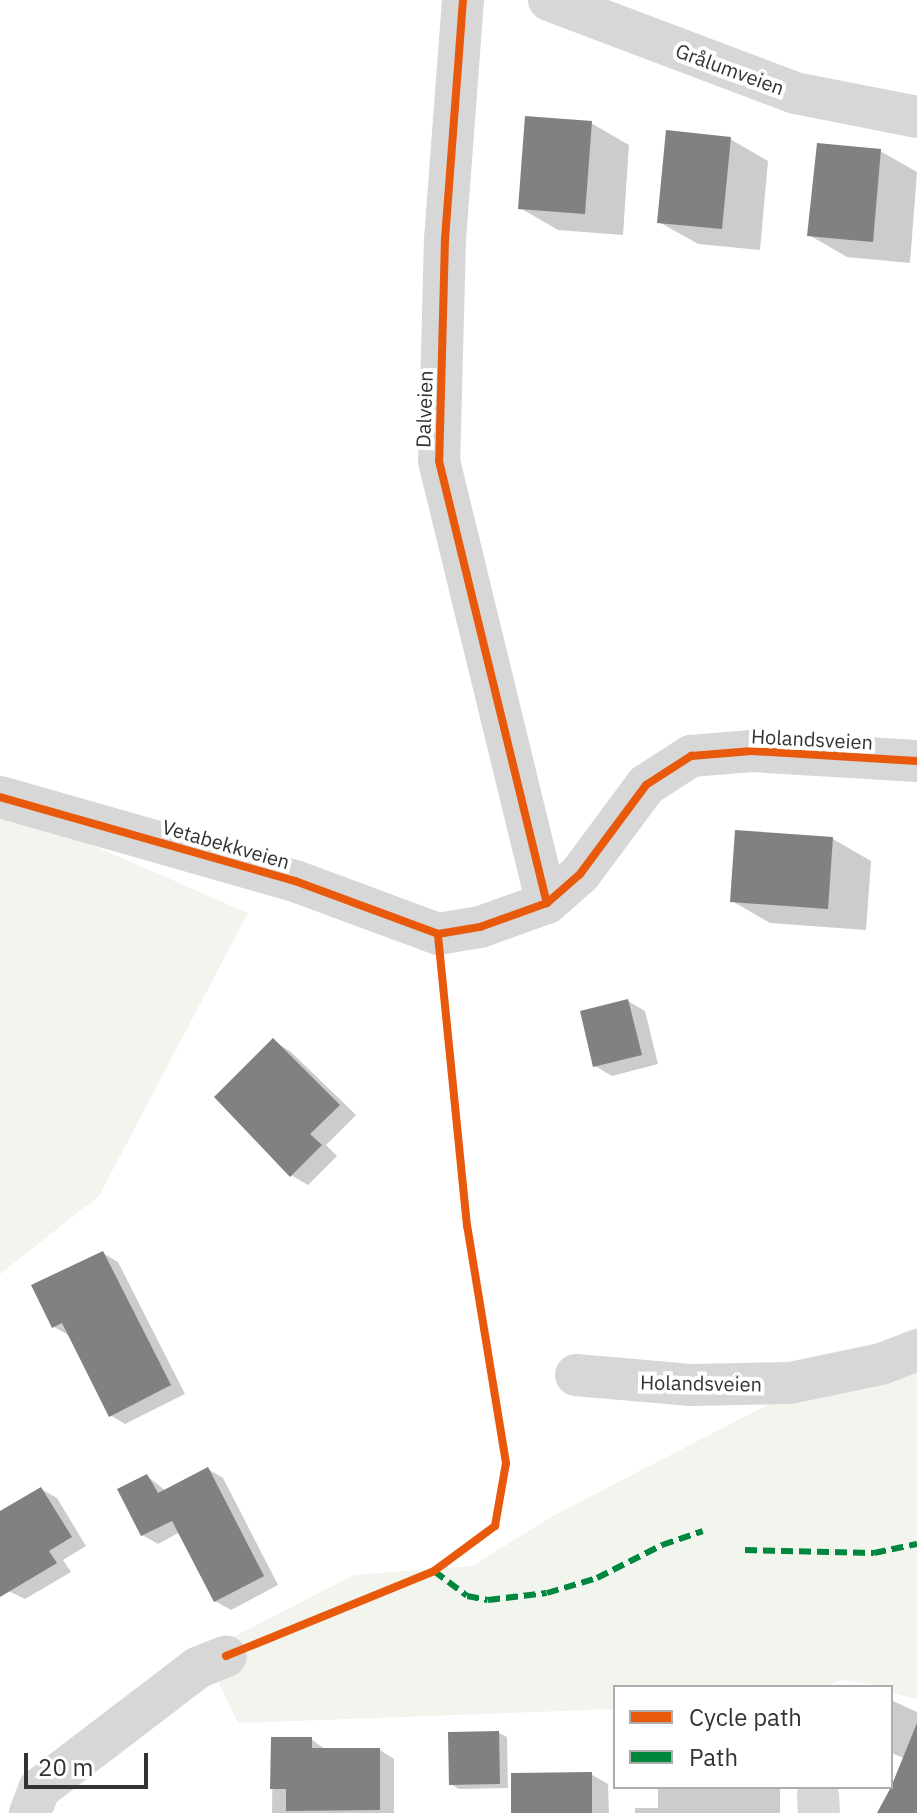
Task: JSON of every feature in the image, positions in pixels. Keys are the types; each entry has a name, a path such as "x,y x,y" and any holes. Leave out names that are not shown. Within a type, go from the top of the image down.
{"street":[{"name":"Dalveien","path":"463,0 445,239 439,461 547,903"},
{"name":"Grålumveien","path":"549,0 795,93 917,117"},
{"name":"Holandsveien","path":"438,934 480,927 547,903 580,874 646,785 691,756 752,751 917,761"},
{"name":"Vetabekkveien","path":"0,797 295,881 438,934"},
{"name":"Holandsveien","path":"576,1375 691,1385 790,1383 881,1364 917,1350"},
{"path":"30,1813 39,1789 197,1668 226,1656"}],"shaded area":[{"path":"0,805 248,913 99,1196 0,1274"},
{"path":"917,1327 917,1699 893,1693 893,1685 842,1680 830,1685 613,1685 613,1709 238,1723 204,1652 354,1575 472,1566 551,1517"}],"building":[{"path":"525,116 592,121 585,214 518,209"},
{"path":"666,130 731,137 722,229 657,223"},
{"path":"817,143 881,149 873,242 807,236"},
{"path":"735,830 833,837 828,909 730,902"},
{"path":"628,999 642,1055 593,1067 580,1011"},
{"path":"273,1038 340,1105 310,1134 322,1145 290,1177 214,1097"},
{"path":"103,1251 171,1385 109,1417 62,1323 52,1328 31,1285"},
{"path":"208,1467 264,1576 214,1602 172,1521 141,1536 117,1489 147,1474 158,1493"},
{"path":"41,1487 72,1537 49,1551 57,1563 0,1597 0,1511"},
{"path":"917,1723 917,1813 877,1813 890,1789 893,1789"},
{"path":"499,1731 500,1784 449,1785 448,1732"},
{"path":"271,1737 312,1737 312,1748 380,1748 380,1810 286,1811 286,1789 270,1789"},
{"path":"592,1772 592,1813 511,1813 511,1773"}],"marked path":[{"path":"434,1571 467,1596 488,1600 547,1593 597,1578 662,1545 703,1531"},
{"path":"745,1550 874,1553 917,1544"}],"cycle path":[{"path":"463,0 445,239 439,461 547,903"},
{"path":"438,934 480,927 547,903 580,874 646,785 691,756 752,751 917,761"},
{"path":"0,797 295,881 438,934"},
{"path":"226,1656 434,1571 495,1526 506,1463 467,1226 438,934"}]}
